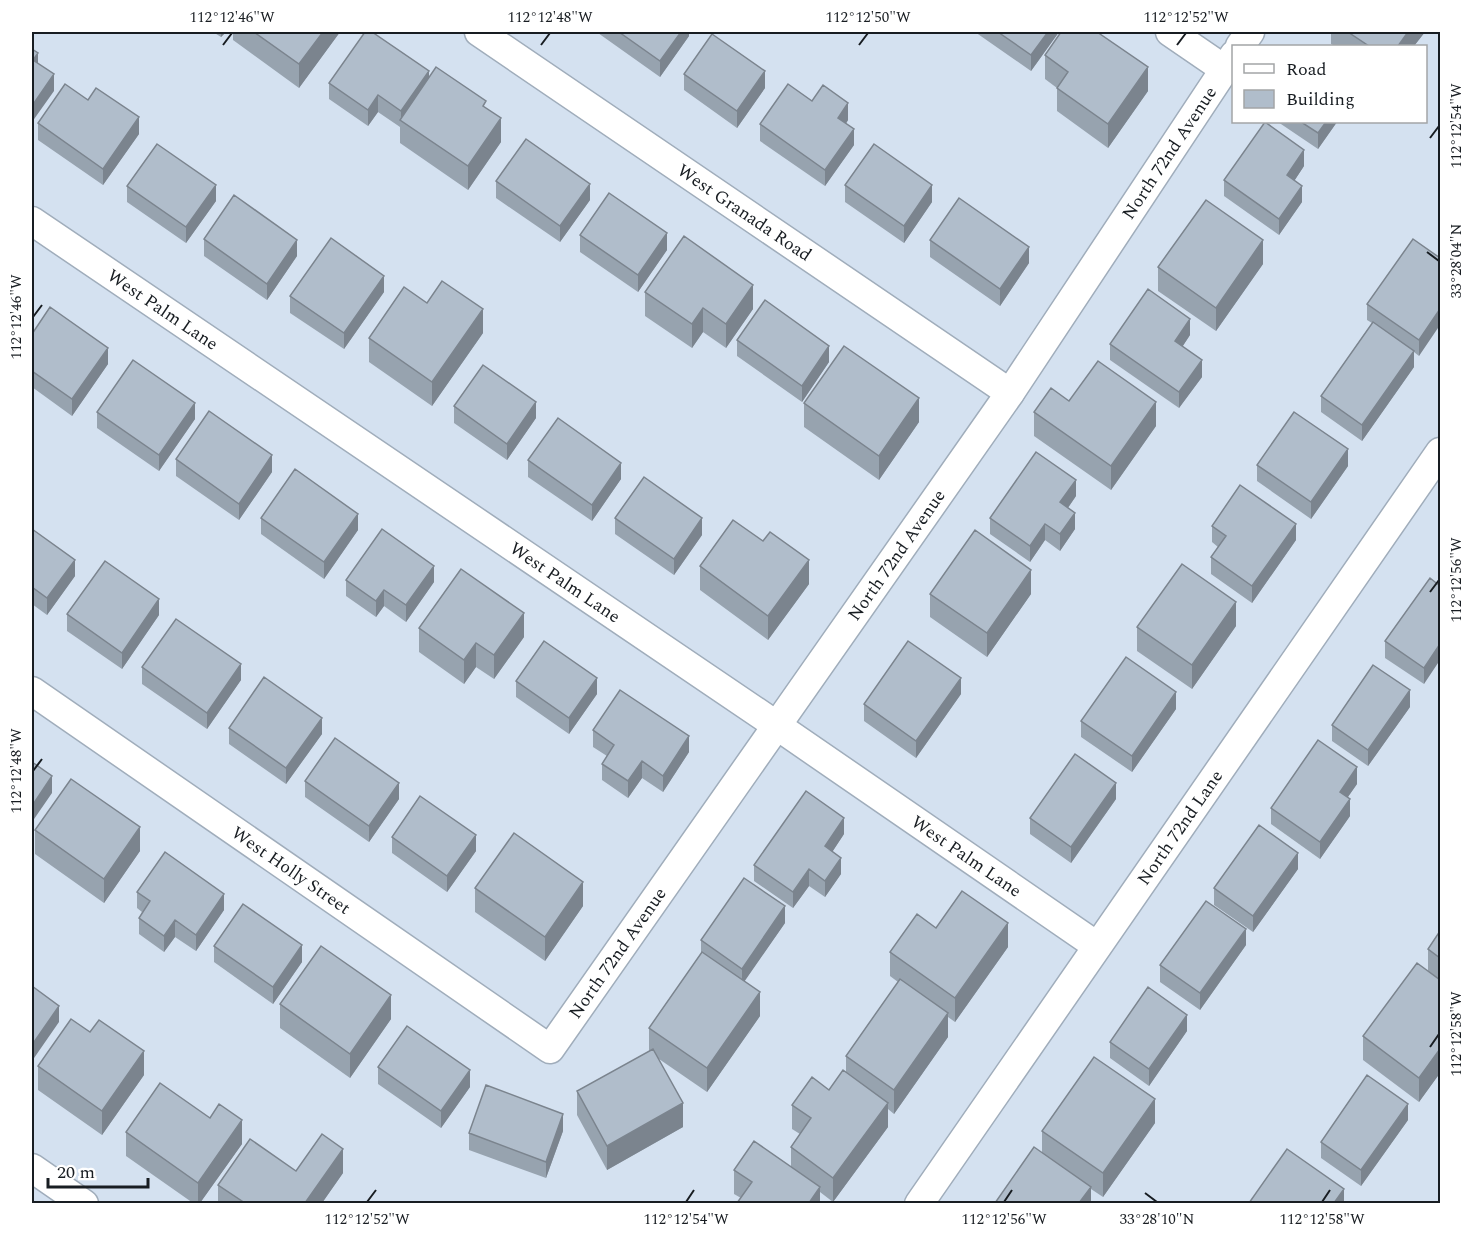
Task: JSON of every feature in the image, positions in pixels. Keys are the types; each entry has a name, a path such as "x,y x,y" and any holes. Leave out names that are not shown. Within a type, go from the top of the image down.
{"street":[{"name":"West Granada Road","path":"479,32 1010,393"},
{"path":"1170,32 1232,57"},
{"name":"North 72nd Avenue","path":"1241,45 1250,32"},
{"name":"North 72nd Avenue","path":"550,1049 1010,393 1232,57"},
{"name":"West Palm Lane","path":"32,221 776,725 1097,946"},
{"name":"North 72nd Lane","path":"919,1203 1440,452"},
{"name":"West Holly Street","path":"32,691 550,1049"},
{"path":"32,1168 84,1203"}],"building":[{"path":"254,32 323,32 299,64"},
{"path":"365,32 372,32 429,71 401,111 378,95 368,110 329,83"},
{"path":"619,32 681,32 660,61"},
{"path":"998,32 1048,32 1031,55"},
{"path":"1061,32 1097,32 1148,67 1108,124 1057,88 1068,72 1045,55"},
{"path":"1348,32 1408,32 1399,45 1368,45"},
{"path":"712,34 765,71 737,111 684,74"},
{"path":"32,49 38,53 33,60 54,74 32,106"},
{"path":"436,67 486,101 483,106 501,118 468,166 400,120"},
{"path":"65,84 88,100 96,88 139,117 103,169 38,123"},
{"path":"788,84 812,101 823,85 848,103 838,118 854,129 825,170 760,124"},
{"path":"1264,123 1304,150 1287,175 1302,186 1279,219 1224,180"},
{"path":"1303,123 1325,123 1318,133"},
{"path":"526,139 590,184 560,226 496,181"},
{"path":"157,144 216,185 186,227 127,186"},
{"path":"874,144 932,185 904,226 845,185"},
{"path":"609,193 667,233 638,275 580,235"},
{"path":"234,195 297,240 267,284 204,239"},
{"path":"959,198 1029,247 1000,289 930,240"},
{"path":"1206,200 1263,240 1216,308 1158,267"},
{"path":"684,236 753,285 726,324 703,308 692,324 645,292"},
{"path":"331,238 384,276 344,333 290,296"},
{"path":"1413,239 1440,258 1440,309 1419,340 1367,304"},
{"path":"442,281 483,309 432,382 369,338 404,287 427,303"},
{"path":"1148,289 1190,319 1175,341 1202,360 1179,392 1110,344"},
{"path":"765,300 829,346 802,386 737,340"},
{"path":"50,307 108,348 72,399 32,371 32,334"},
{"path":"1373,322 1414,351 1362,425 1321,396"},
{"path":"844,346 919,398 879,456 804,403"},
{"path":"133,360 195,403 159,455 97,412"},
{"path":"1098,361 1156,402 1111,466 1034,412 1051,388 1069,401"},
{"path":"483,365 536,402 507,444 454,406"},
{"path":"209,411 272,455 239,504 176,459"},
{"path":"1294,412 1348,449 1311,502 1257,465"},
{"path":"558,418 621,463 592,505 528,460"},
{"path":"1036,452 1076,480 1060,502 1075,513 1060,534 1045,524 1030,546 990,518"},
{"path":"295,469 358,514 324,562 261,518"},
{"path":"644,477 702,518 674,559 615,518"},
{"path":"1240,485 1296,524 1252,586 1211,557 1226,536 1212,526"},
{"path":"733,520 763,541 770,532 809,560 768,616 700,566"},
{"path":"32,529 75,560 47,598 32,587"},
{"path":"382,529 434,566 406,605 384,590 376,601 346,580"},
{"path":"975,530 1031,570 987,633 930,594"},
{"path":"105,561 159,599 122,653 67,614"},
{"path":"1182,564 1236,602 1192,665 1137,627"},
{"path":"461,569 524,613 494,655 476,643 464,660 419,628"},
{"path":"1430,578 1440,586 1440,644 1424,668 1385,641"},
{"path":"176,619 241,664 207,713 142,667"},
{"path":"544,641 597,678 569,718 516,681"},
{"path":"908,641 961,678 916,741 864,704"},
{"path":"1126,657 1176,692 1132,756 1081,721"},
{"path":"1373,665 1410,690 1368,750 1332,725"},
{"path":"264,677 322,718 286,768 229,728"},
{"path":"620,690 689,736 663,776 642,761 628,781 602,764 614,745 593,730"},
{"path":"335,738 399,783 369,826 305,781"},
{"path":"1318,740 1357,767 1340,792 1350,799 1320,842 1271,808"},
{"path":"1075,754 1116,783 1071,847 1030,818"},
{"path":"32,762 52,776 32,806"},
{"path":"71,779 140,827 104,879 35,830"},
{"path":"806,791 844,818 825,846 841,858 825,881 809,869 793,892 754,865"},
{"path":"420,796 476,835 447,876 392,837"},
{"path":"1259,825 1298,853 1253,916 1214,888"},
{"path":"514,833 583,882 545,937 475,888"},
{"path":"165,852 224,894 196,935 175,920 164,936 139,918 150,901 137,892"},
{"path":"744,878 785,906 742,969 701,940"},
{"path":"962,891 1008,923 955,998 890,952 917,914 936,928"},
{"path":"1206,901 1246,929 1200,993 1160,965"},
{"path":"243,904 302,945 273,987 214,946"},
{"path":"1440,931 1440,958 1428,949"},
{"path":"321,946 391,995 350,1054 280,1004"},
{"path":"702,952 760,992 707,1068 649,1028"},
{"path":"1417,963 1440,980 1440,1049 1419,1078 1363,1036"},
{"path":"900,979 948,1013 894,1090 846,1056"},
{"path":"32,986 59,1006 32,1045"},
{"path":"1148,987 1187,1015 1149,1069 1110,1042"},
{"path":"71,1019 90,1032 99,1020 144,1051 102,1111 38,1066"},
{"path":"407,1026 470,1070 441,1111 378,1067"},
{"path":"653,1049 683,1103 607,1146 577,1091"},
{"path":"1094,1057 1155,1099 1103,1173 1042,1131"},
{"path":"843,1070 888,1103 833,1178 791,1147 811,1118 792,1105 812,1077 829,1090"},
{"path":"1367,1075 1408,1104 1361,1170 1321,1142"},
{"path":"160,1083 210,1118 219,1104 242,1120 198,1183 126,1132"},
{"path":"486,1085 563,1114 546,1162 469,1133"},
{"path":"322,1134 343,1149 305,1203 245,1203 218,1185 250,1139 296,1171"},
{"path":"754,1141 820,1187 809,1203 737,1203 752,1182 734,1170"},
{"path":"1034,1147 1091,1187 1079,1203 995,1203"},
{"path":"1287,1149 1344,1189 1334,1203 1249,1203"}]}
